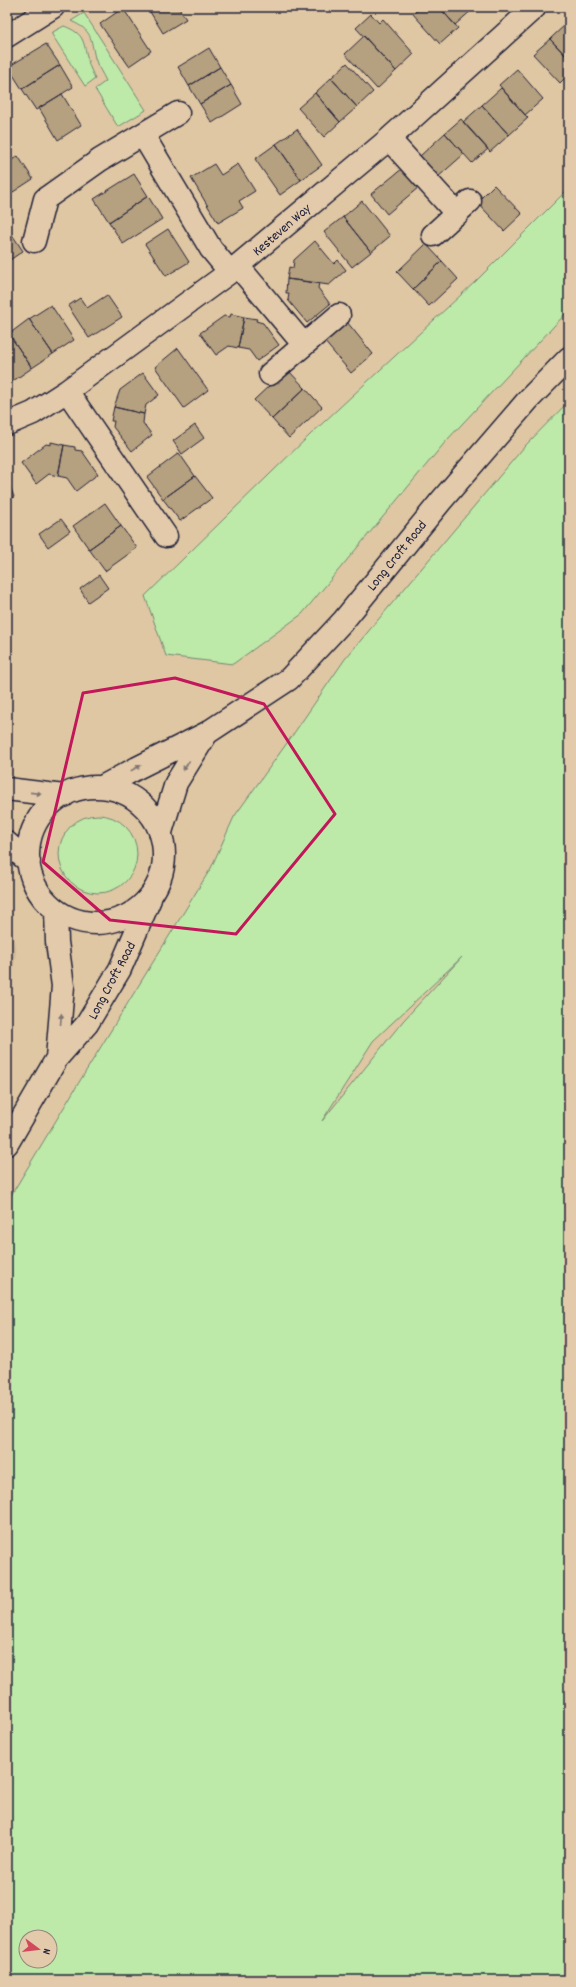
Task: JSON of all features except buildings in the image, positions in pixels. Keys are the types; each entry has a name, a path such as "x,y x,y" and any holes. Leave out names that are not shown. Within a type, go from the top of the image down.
{"street":[{"path":"7,36 53,7"},
{"name":"Kesteven Way","path":"7,424 33,413 67,391 234,269 389,139 535,7"},
{"path":"34,241 44,199 100,160 178,113"},
{"path":"143,135 211,249 234,269 304,345"},
{"path":"389,139 463,208 434,235"},
{"path":"270,374 339,315"},
{"name":"Long Croft Road","path":"102,787 207,733 289,679 344,620 441,501 518,412 569,358"},
{"path":"67,391 166,536"},
{"name":"Long Croft Road","path":"161,832 176,783 207,733"},
{"path":"102,787 121,792 138,801 152,815 161,832 165,854 162,875 152,895 137,910 111,922 97,924 75,921 56,911 44,899 34,885 28,851 32,835 42,814 58,799 64,796 79,789 102,787"},
{"path":"7,789 64,796"},
{"path":"7,843 29,862"},
{"name":"Long Croft Road","path":"7,1144 57,1058 88,1024 120,970 152,895"},
{"name":"Long Croft Road","path":"56,911 56,942 63,986 57,1058"}],"highlighted area":[{"path":"175,678 264,704 335,814 236,934 110,920 43,862 83,693"}],"shaded area":[{"path":"7,909 16,951 11,991 7,999"}],"green space":[{"path":"84,13 146,110 118,127 95,89 106,81 96,61 89,35 83,28 71,21"},
{"path":"64,26 80,35 84,43 95,79 85,86 51,33"},
{"path":"569,188 569,310 447,440 302,614 233,664 166,656 145,596 311,434 476,281"},
{"path":"569,401 569,1980 7,1980 7,1202 211,868 234,817 345,659 525,446","holes":["462,957 403,1021 322,1121 373,1041"]},
{"path":"98,815 113,818 125,827 134,839 137,854 134,869 125,881 113,890 98,893 83,890 71,881 62,869 59,854 62,839 71,827 83,818"}]}
